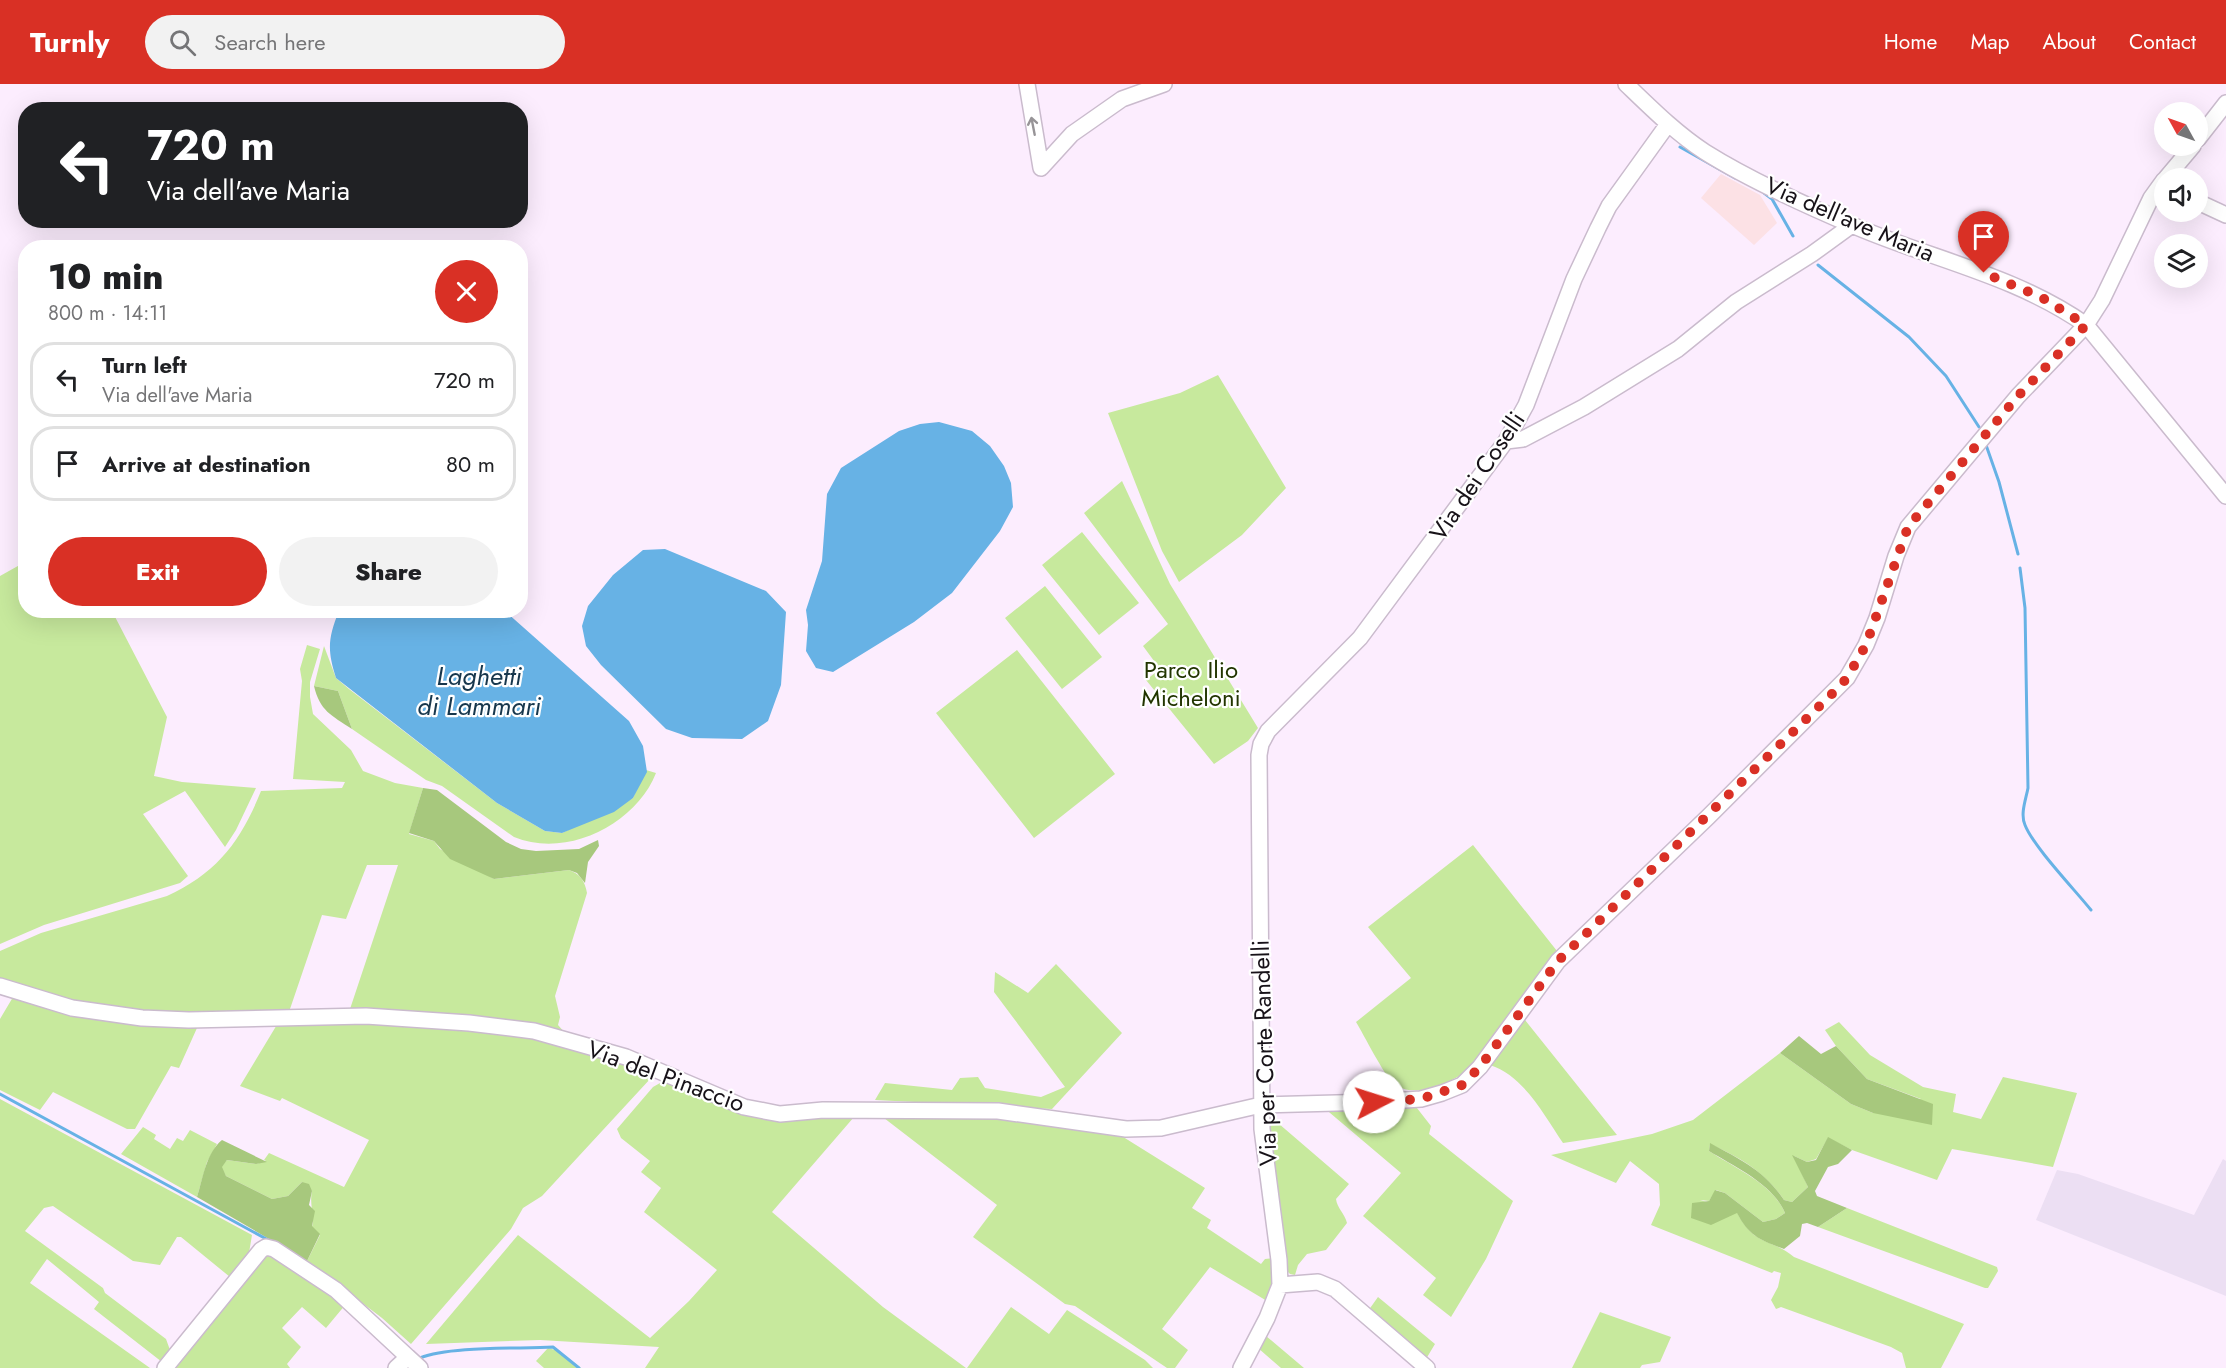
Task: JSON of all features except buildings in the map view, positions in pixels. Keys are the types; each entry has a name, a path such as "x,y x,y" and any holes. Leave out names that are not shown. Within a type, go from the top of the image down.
{"street":[{"path":"1028,84 1041,168 1072,134 1122,99 1164,84"},
{"name":"Via dell'ave Maria","path":"1626,84 1668,124 1705,151 1728,164 1852,225 2004,280 2041,297 2086,325 2226,496"},
{"path":"2208,126 2226,103"},
{"name":"Via dei Coselli","path":"1268,731 1360,638 1506,441 1526,405 1574,279 1609,206 1668,124"},
{"name":"Via del Pinaccio","path":"2175,168 2185,156"},
{"name":"Via del Pinaccio","path":"0,986 72,1008 142,1018 189,1020 366,1016 469,1023 534,1031 626,1057 744,1107 780,1114 823,1110 998,1111 1126,1129 1161,1128 1261,1105 1421,1099 1462,1085 1480,1067 1558,961 1708,817 1847,678 1866,645 1877,618 1896,556 1908,527 2018,396 2086,325 2102,300 2154,194"},
{"path":"2208,207 2226,215"},
{"path":"1506,441 1523,439 1584,406 1678,349 1736,302 1812,254 1852,225"},
{"name":"Via per Corte Randelli","path":"1241,1368 1267,1318 1280,1285 1261,1105 1259,755 1268,731"},
{"path":"165,1368 266,1246 336,1290 420,1368"},
{"path":"1280,1285 1318,1282 1335,1289 1427,1368"},
{"path":"396,1368 408,1357"}],"shaded area":[{"path":"1721,174 1760,195 1777,223 1754,245 1701,198"},
{"path":"2223,1159 2226,1161 2226,1296 2036,1220 2057,1170 2078,1174 2194,1215"}],"green space":[{"path":"1218,375 1286,488 1242,535 1179,582 1162,551 1108,413 1180,393"},
{"name":"Parco Ilio Micheloni","path":"1122,481 1170,584 1258,728 1248,741 1214,764 1146,680 1160,669 1143,646 1168,624 1084,513"},
{"path":"1082,532 1139,603 1099,635 1042,565"},
{"path":"18,566 18,618 116,618 167,717 154,776 182,782 256,788 236,830 225,847 185,791 143,814 188,876 180,883 44,925 0,944 0,576"},
{"path":"1045,586 1102,657 1062,689 1005,618"},
{"path":"307,645 320,649 310,682 313,714 351,750 363,771 395,783 423,788 409,834 434,841 440,849 494,879 569,870 581,878 587,893 555,996 560,1017 558,1025 565,1033 350,1009 398,865 367,865 346,919 322,915 290,1009 203,1015 143,1012 82,1004 0,983 0,951 41,933 167,896 200,877 225,854 236,840 261,791 342,788 345,782 293,779 302,681 300,669"},
{"path":"324,646 336,678 349,689 497,803 545,831 562,833 633,798 646,770 656,773 633,808 597,832 577,840 556,843 534,843 514,837 442,786 426,780 352,729 338,691 314,686"},
{"path":"1017,650 1115,774 1034,838 936,713"},
{"path":"314,686 338,691 352,729 323,707"},
{"path":"423,788 437,790 506,842 521,849 536,851 579,849 598,840 599,846 588,862 585,883 577,873 569,870 494,879 450,859 434,841 409,833"},
{"path":"1473,845 1557,951 1471,1067 1455,1078 1434,1087 1422,1090 1401,1088 1393,1083 1385,1072 1356,1022 1411,978 1368,927"},
{"path":"1056,964 1122,1033 1052,1109 875,1100 885,1083 952,1090 960,1078 978,1077 985,1088 1041,1097 1065,1087 994,992 995,972 1028,993"},
{"path":"16,992 194,1024 197,1028 179,1068 171,1066 135,1129 127,1129 53,1092 40,1110 0,1090 0,1019"},
{"path":"281,1018 526,1033 647,1072 651,1078 542,1196 523,1208 511,1229 411,1344 382,1318 307,1261 320,1235 312,1227 312,1191 302,1182 288,1196 272,1199 226,1176 221,1167 227,1160 256,1164 266,1161 264,1160 269,1153 344,1187 369,1140 282,1098 280,1101 240,1086"},
{"path":"1525,1020 1617,1135 1563,1143 1541,1109 1523,1087 1502,1070 1490,1065"},
{"path":"1839,1022 1870,1055 1923,1087 1956,1094 1953,1112 1981,1119 2003,1077 2077,1093 2053,1167 1952,1149 1937,1180 1852,1150 1828,1138 1816,1159 1807,1162 1794,1156 1808,1187 1792,1202 1784,1200 1761,1174 1732,1154 1710,1144 1709,1151 1741,1170 1772,1193 1785,1213 1776,1219 1763,1222 1725,1193 1716,1190 1709,1201 1700,1200 1737,1212 1743,1223 1756,1236 1794,1257 1964,1324 1941,1368 1906,1368 1902,1353 1891,1347 1781,1307 1776,1309 1771,1300 1778,1287 1781,1273 1774,1271 1772,1273 1651,1225 1660,1205 1659,1184 1630,1161 1616,1183 1551,1155 1652,1134 1693,1120 1780,1053 1851,1104 1873,1113 1921,1099 1867,1079 1836,1046 1825,1030"},
{"path":"1799,1036 1821,1054 1836,1046 1867,1079 1933,1104 1932,1125 1873,1113 1851,1104 1780,1053"},
{"path":"660,1083 670,1084 737,1108 854,1117 772,1212 883,1307 966,1368 645,1368 659,1347 540,1340 426,1344 518,1235 650,1338 689,1301 717,1270 644,1212 661,1188 641,1172 650,1161 621,1138 617,1129 653,1087"},
{"path":"0,1099 252,1235 249,1253 230,1277 181,1237 177,1237 160,1265 133,1261 53,1206 44,1208 25,1231 103,1288 105,1293 166,1339 170,1350 162,1362 94,1309 99,1302 47,1259 30,1283 150,1368 0,1368"},
{"path":"1413,1103 1431,1126 1429,1134 1513,1201 1486,1259 1451,1317 1423,1295 1436,1278 1363,1216 1401,1173 1323,1107"},
{"path":"871,1108 1003,1112 1112,1130 1205,1188 1192,1208 1211,1220 1207,1228 1261,1264 1265,1259 1273,1258 1271,1296 1267,1301 1210,1267 1162,1329 1188,1350 1175,1368 1167,1368 1075,1306 1065,1304 973,1237 997,1205"},
{"path":"1271,1117 1349,1184 1336,1199 1347,1223 1326,1250 1307,1254 1298,1265 1295,1275 1285,1269 1267,1128"},
{"path":"143,1127 156,1135 154,1139 170,1149 177,1138 183,1141 190,1130 217,1144 207,1162 197,1197 121,1154"},
{"path":"1828,1137 1852,1150 1838,1164 1828,1167 1815,1191 1817,1196 1847,1208 1818,1227 1807,1223 1802,1224 1800,1236 1784,1249 1756,1236 1746,1227 1737,1213 1711,1225 1691,1218 1692,1203 1709,1201 1715,1190 1725,1193 1763,1222 1776,1219 1785,1213 1772,1193 1763,1185 1709,1151 1710,1143 1760,1173 1784,1200 1792,1202 1808,1187 1792,1155 1807,1162 1816,1160"},
{"path":"222,1140 267,1162 256,1164 227,1160 222,1167 226,1176 272,1199 288,1196 302,1182 309,1184 312,1191 309,1205 315,1211 312,1226 320,1234 307,1261 197,1197 212,1152"},
{"path":"1847,1208 1997,1267 1998,1271 1988,1288 1985,1288 1818,1227"},
{"path":"269,1251 346,1304 326,1328 302,1307 282,1328 301,1347 287,1364 290,1368 168,1368"},
{"path":"1378,1297 1435,1344 1426,1359 1368,1311"},
{"path":"1011,1307 1049,1334 1067,1310 1145,1360 1153,1368 967,1368"},
{"path":"1600,1312 1671,1337 1660,1362 1642,1365 1640,1368 1572,1368"},
{"path":"1266,1336 1304,1368 1281,1368 1258,1348"},
{"path":"548,1348 559,1351 581,1368 544,1368 536,1361"}],"water":[{"path":"939,422 972,431 990,446 1004,466 1011,483 1013,507 1000,531 952,593 914,622 833,672 816,668 806,651 808,625 806,610 822,561 827,494 841,468 899,431 920,424"},
{"name":"Laghetti di Lammari","path":"665,549 766,591 786,612 781,685 768,721 742,739 692,738 666,729 601,665 586,646 582,626 588,606 613,575 643,550"},
{"name":"Laghetti di Lammari","path":"337,618 513,618 629,721 643,746 647,772 633,798 614,812 562,833 545,831 497,803 336,678 330,652"}],"waterway":[{"path":"1680,147 1735,178"},
{"path":"1764,193 1772,199 1793,236"},
{"path":"1818,265 1909,337 1946,376 1979,427"},
{"path":"1986,445 1999,482 2018,554"},
{"path":"2020,568 2025,608 2028,788 2024,806 2024,821 2036,844 2091,910"},
{"path":"0,1094 270,1241"},
{"path":"420,1358 466,1350 553,1347 579,1368"}],"route":[{"path":"1374,1102 1421,1099 1442,1094 1462,1085 1480,1067 1558,961 1708,817 1847,678 1866,645 1877,618 1896,556 1908,527 2018,396 2086,325 2041,297 1984,273"}]}
